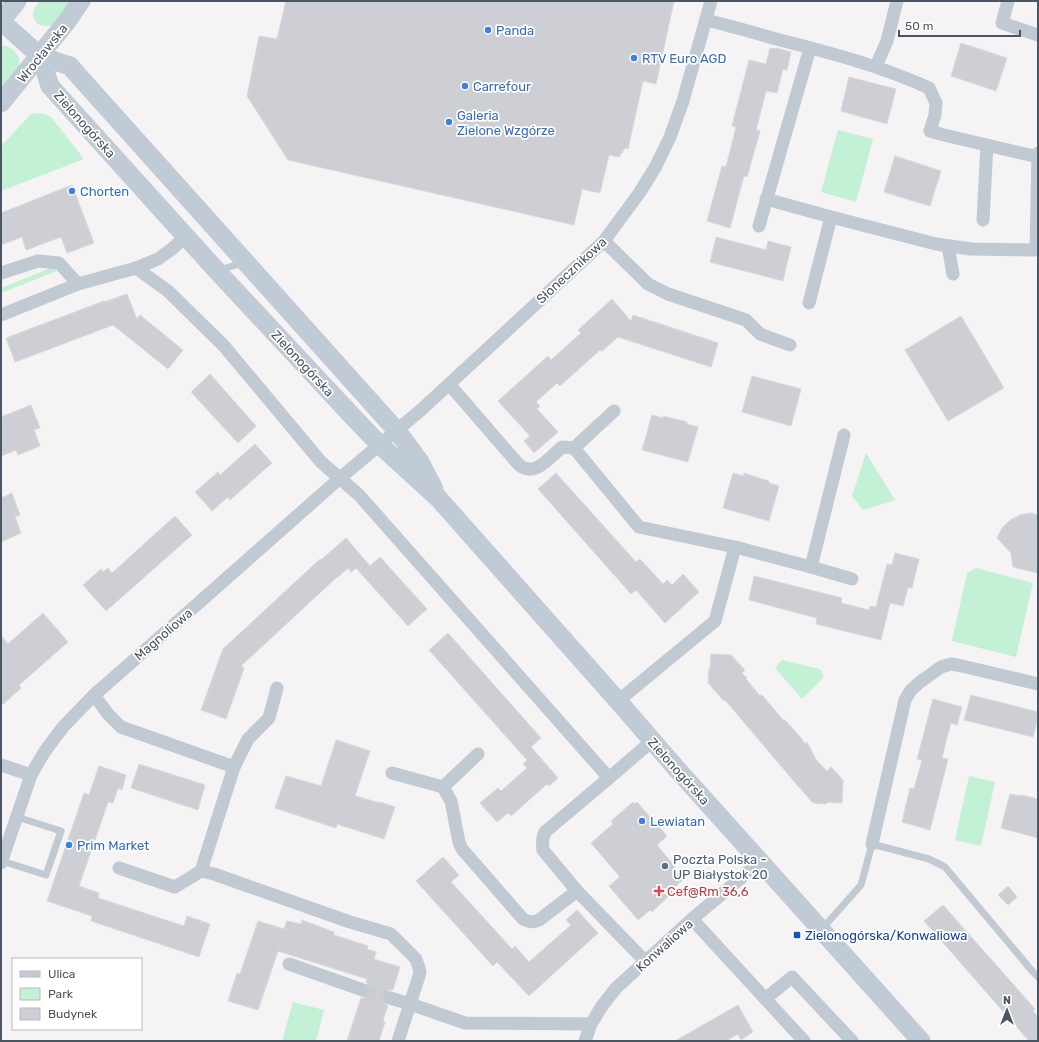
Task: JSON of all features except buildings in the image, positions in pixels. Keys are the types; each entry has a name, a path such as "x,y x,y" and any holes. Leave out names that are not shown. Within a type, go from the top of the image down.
{"street":[{"path":"17,1 1,21 40,56"},
{"name":"Wrocławska","path":"1,103 40,56 81,1"},
{"name":"Słonecznikowa","path":"380,445 425,406 604,241 640,192 656,166 670,137 683,101 711,1"},
{"path":"876,66 887,41 897,1"},
{"path":"1008,1 1002,23 1038,35"},
{"path":"706,20 734,26 876,66 907,78 929,88 936,103 935,115 930,131 1038,156 1036,250 971,249 936,244 766,199"},
{"path":"759,226 810,48"},
{"name":"Zielonogórska","path":"40,56 50,86 216,271 355,419 380,445 439,499 760,862 921,1041"},
{"name":"Zielonogórska","path":"40,56 70,66 396,431 420,462 439,499"},
{"path":"983,220 987,145"},
{"path":"809,303 831,217"},
{"path":"1,315 78,284 136,268 158,259 186,236"},
{"path":"604,241 648,284 668,294 746,320 760,334 790,345"},
{"path":"948,246 953,274"},
{"path":"1,274 38,261 58,263 78,284"},
{"path":"136,268 168,290 224,346 321,462 359,495 610,778"},
{"path":"449,384 524,469 530,470 538,468 562,447 574,448 639,527 735,547 852,579"},
{"path":"574,448 614,411"},
{"path":"811,567 844,435"},
{"name":"Magnoliowa","path":"1,862 31,776 45,751 63,727 94,695 340,478 380,445"},
{"path":"618,701 715,621 735,547"},
{"path":"872,844 905,700 911,690 933,672 941,667 951,664 1038,684"},
{"path":"119,868 175,887 201,871 234,767 248,739 269,718 278,688"},
{"path":"94,695 108,714 121,727 234,767"},
{"path":"645,961 577,890 543,850 542,836 652,740"},
{"path":"443,787 478,754"},
{"path":"1,765 31,776"},
{"path":"392,772 443,787 451,801 459,842 462,849 523,919 528,922 539,920 577,890"},
{"name":"Konwaliowa","path":"585,1041 591,1024 602,1006 616,988 692,919 760,862"},
{"path":"201,871 214,874 350,922 391,934 416,959 420,968 420,973 398,1041"},
{"path":"692,919 804,1041"},
{"path":"289,964 363,990"},
{"path":"765,999 792,977 852,1041"},
{"path":"390,998 465,1023 591,1024"}],"lane":[{"path":"216,271 245,262"},
{"path":"1,862 46,875 61,831 17,817"},
{"path":"821,930 861,885 872,844 929,858 945,867 1038,977"}],"green space":[{"path":"40,1 72,1 53,25 42,26 34,20 33,16 34,9"},
{"path":"1,45 9,47 16,53 19,60 19,65 18,69 1,89"},
{"path":"32,113 44,114 51,117 84,159 1,191 1,146"},
{"path":"838,130 873,139 856,202 821,192"},
{"path":"53,267 57,271 1,293 1,288"},
{"path":"866,453 895,500 863,510 852,496"},
{"path":"976,568 1033,583 1016,657 952,641 967,573"},
{"path":"782,660 820,669 824,677 802,699 775,668"},
{"path":"969,776 995,782 981,846 955,840"},
{"path":"293,1002 324,1010 316,1041 282,1041"}],"tunnel":[{"path":"363,990 390,998"}],"place":[{"name":"Panda","path":"488,30"},
{"name":"RTV Euro AGD","path":"634,58"},
{"name":"Carrefour","path":"465,86"},
{"name":"Galeria Zielone Wzgórze","path":"449,122"},
{"name":"Chorten","path":"72,191"},
{"name":"Lewiatan","path":"642,821"},
{"name":"Prim Market","path":"69,845"},
{"name":"Poczta Polska - UP Białystok 20","path":"665,866"},
{"name":"Cef@Rm 36,6","path":"659,891"},
{"name":"Zielonogórska/Konwaliowa","path":"797,935"}]}
